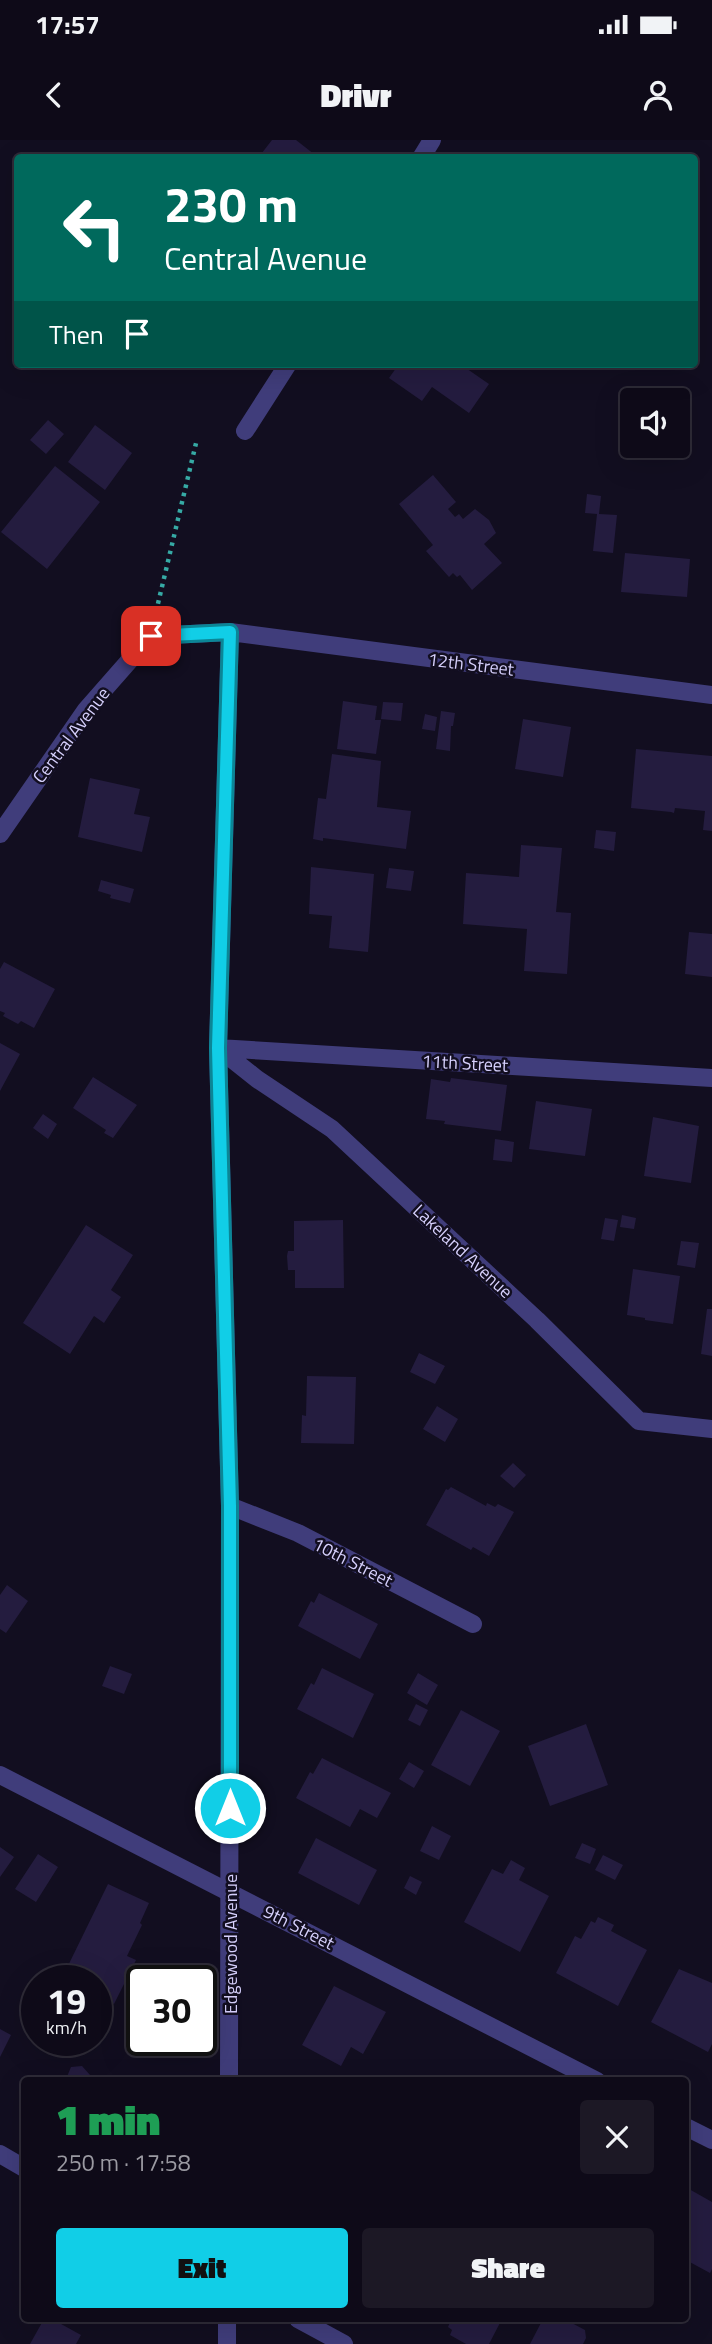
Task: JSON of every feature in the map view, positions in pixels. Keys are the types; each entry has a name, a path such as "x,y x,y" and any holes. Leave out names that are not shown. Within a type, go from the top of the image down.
{"street":[{"path":"245,431 285,368"},
{"path":"151,636 230,632"},
{"name":"12th Street","path":"230,632 712,695"},
{"name":"Edgewood Avenue","path":"229,2077 230,1506 218,1048 230,632"},
{"name":"Central Avenue","path":"0,834 86,710 151,636"},
{"name":"11th Street","path":"218,1048 712,1078"},
{"name":"Lakeland Avenue","path":"218,1048 257,1079 331,1129 537,1320 639,1421 712,1429"},
{"name":"10th Street","path":"230,1506 298,1533 474,1624"},
{"name":"9th Street","path":"0,1774 589,2077"},
{"path":"689,2128 712,2140"},
{"path":"0,2154 21,2166"},
{"path":"227,2322 227,2344"},
{"path":"304,2322 344,2344"}],"path":[{"path":"151,636 197,439"}],"building":[{"path":"272,140 296,140 314,154 261,154"},
{"path":"396,368 466,368 489,384 469,413 432,387 422,401 389,378"},
{"path":"48,420 64,434 46,454 30,440"},
{"path":"95,425 132,453 105,490 68,462"},
{"path":"55,466 100,502 47,569 1,532"},
{"path":"433,475 456,502 448,509 455,517 459,514 463,519 475,509 489,520 496,533 484,544 502,563 472,590 460,575 457,577 453,573 449,577 426,551 433,545 399,504"},
{"path":"587,494 601,496 599,514 617,515 613,553 593,551 597,514 585,513"},
{"path":"625,553 690,559 687,597 621,592"},
{"path":"343,701 377,706 375,720 381,720 376,754 337,749"},
{"path":"383,702 403,703 401,721 381,719"},
{"path":"441,711 455,713 451,726 450,751 436,749"},
{"path":"425,714 437,717 435,731 422,729"},
{"path":"523,719 571,727 563,777 515,769"},
{"path":"636,749 712,756 712,831 703,830 705,811 675,808 674,813 631,808"},
{"path":"332,754 381,761 377,807 411,811 406,849 313,839 318,798 326,799"},
{"path":"90,778 140,789 134,814 150,817 142,852 78,837"},
{"path":"596,830 616,832 614,851 594,848"},
{"path":"521,845 562,848 556,912 571,913 567,974 524,971 527,929 463,924 466,873 519,877"},
{"path":"311,867 374,874 368,952 329,948 332,916 309,914"},
{"path":"389,868 414,871 411,891 386,888"},
{"path":"101,880 134,889 130,903 110,898 111,895 98,891"},
{"path":"689,932 712,934 712,977 685,974"},
{"path":"4,962 55,989 34,1028 21,1021 18,1024 3,1016 5,1013 0,1011 0,969"},
{"path":"0,1043 20,1054 0,1091"},
{"path":"93,1077 137,1105 113,1138 104,1133 106,1130 73,1108"},
{"path":"451,1078 507,1085 501,1131 426,1119 431,1079 450,1082"},
{"path":"536,1101 592,1109 585,1156 529,1149"},
{"path":"43,1114 57,1124 48,1139 33,1128"},
{"path":"653,1117 699,1126 691,1183 644,1176"},
{"path":"495,1139 514,1142 512,1162 493,1160"},
{"path":"622,1215 636,1218 634,1229 620,1227"},
{"path":"605,1218 618,1220 614,1241 601,1239"},
{"path":"343,1220 344,1288 295,1288 295,1270 288,1270 287,1256 288,1251 294,1251 294,1221"},
{"path":"86,1225 133,1255 111,1290 121,1297 104,1323 94,1316 70,1354 23,1323"},
{"path":"681,1241 699,1243 695,1268 677,1265"},
{"path":"633,1269 680,1276 673,1324 627,1315"},
{"path":"707,1309 712,1309 712,1356 701,1354"},
{"path":"419,1353 445,1366 435,1384 410,1372"},
{"path":"307,1376 356,1377 354,1444 301,1443 302,1415 306,1416"},
{"path":"437,1406 458,1419 445,1442 423,1429"},
{"path":"513,1463 526,1475 514,1488 500,1476"},
{"path":"451,1487 486,1506 487,1503 495,1507 498,1504 514,1512 489,1556 473,1547 471,1550 426,1525 446,1489"},
{"path":"7,1585 28,1601 6,1633 0,1629 0,1595"},
{"path":"319,1593 378,1624 360,1659 298,1626 311,1601 314,1603"},
{"path":"110,1666 132,1674 124,1694 102,1686"},
{"path":"322,1668 374,1694 353,1738 297,1709"},
{"path":"418,1673 438,1685 427,1705 407,1693"},
{"path":"416,1704 428,1710 420,1726 408,1720"},
{"path":"461,1710 500,1731 470,1786 431,1765"},
{"path":"586,1724 608,1785 550,1806 528,1746"},
{"path":"322,1758 391,1793 377,1818 360,1809 350,1827 296,1798 310,1772 313,1774"},
{"path":"409,1762 424,1771 414,1788 399,1779"},
{"path":"432,1826 451,1836 439,1860 420,1851"},
{"path":"316,1838 377,1870 359,1905 298,1873"},
{"path":"582,1843 596,1849 590,1864 575,1858"},
{"path":"0,1847 14,1857 0,1877"},
{"path":"38,1854 58,1867 36,1902 15,1889"},
{"path":"603,1855 623,1865 615,1880 595,1870"},
{"path":"511,1860 525,1868 519,1880 549,1896 520,1952 464,1922 492,1869 503,1874"},
{"path":"410,1876 422,1882 416,1895 404,1888"},
{"path":"108,1884 149,1903 127,1956 136,1960 134,1965 126,1965 126,1980 114,2004 112,1965 68,1965"},
{"path":"598,1917 614,1925 611,1931 647,1950 618,2006 556,1973 575,1936 581,1939 591,1921 595,1923"},
{"path":"679,1969 712,1983 712,2044 708,2052 651,2022"},
{"path":"334,1986 386,2012 363,2054 351,2047 341,2066 302,2045"},
{"path":"0,2029 11,2035 0,2057"},
{"path":"82,2066 90,2075 67,2077 71,2067"},
{"path":"689,2189 712,2202 710,2273 689,2262"},
{"path":"42,2322 57,2322 81,2335 76,2344 30,2344"},
{"path":"450,2322 500,2322 489,2344 466,2344 450,2335 452,2330 448,2327"},
{"path":"541,2322 570,2322 585,2330 586,2338 583,2344 530,2344"}],"route":[{"path":"151,636 230,632 218,1048 230,1506 230,1808"}]}
